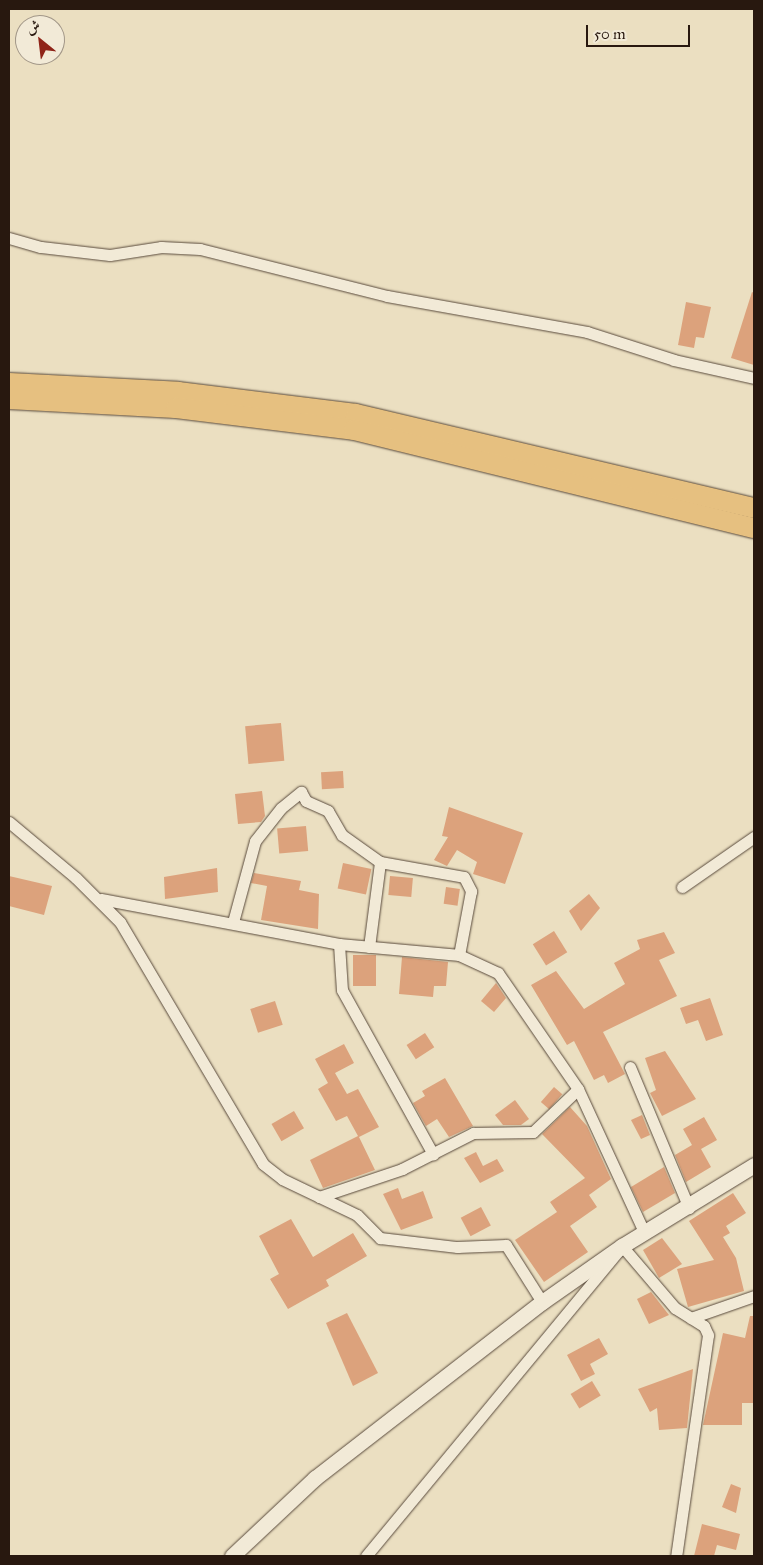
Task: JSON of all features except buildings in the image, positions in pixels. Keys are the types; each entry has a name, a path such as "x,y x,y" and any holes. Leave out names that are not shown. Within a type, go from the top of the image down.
{"highway":[{"path":"9,383 178,392 356,414 754,508"},
{"path":"9,399 176,408 354,430 754,528"}],"main road":[{"path":"232,1556 315,1478 542,1302 622,1246 689,1208 754,1165"}],"street":[{"path":"9,238 41,248 118,255 161,247 200,249 387,296 551,324 754,378"},
{"path":"233,922 255,841 281,808 302,792 306,801 328,811 342,835 380,862 449,873 468,881 471,891 459,955"},
{"path":"9,822 101,899 149,968 263,1164 282,1179 357,1215 380,1238 457,1247 506,1245 542,1302"},
{"path":"682,887 754,836"},
{"path":"369,947 380,862"},
{"path":"101,899 233,922 339,944 459,955 478,961 506,981 578,1089 644,1232"},
{"path":"339,944 342,990 433,1154"},
{"path":"630,1067 689,1208"},
{"path":"319,1197 433,1154 473,1133 533,1132 578,1089"},
{"path":"366,1556 622,1246 675,1308 704,1326 709,1350 676,1556"},
{"path":"691,1318 754,1296"}]}
